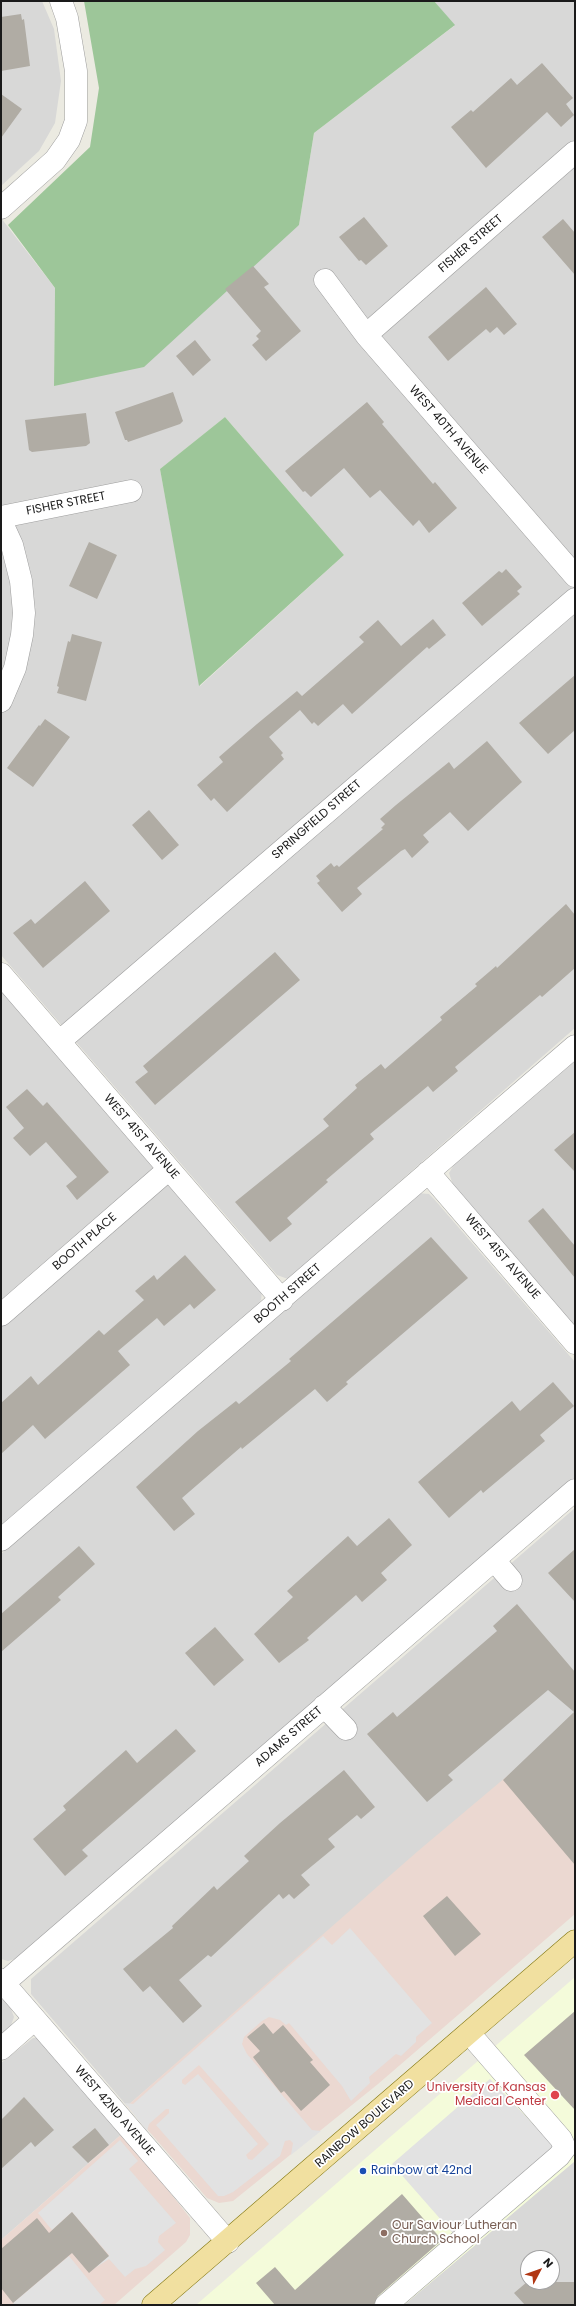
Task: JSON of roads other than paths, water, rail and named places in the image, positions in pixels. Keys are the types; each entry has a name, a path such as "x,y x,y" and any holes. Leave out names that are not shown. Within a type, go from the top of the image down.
{"main road":[{"name":"RAINBOW BOULEVARD","path":"153,2305 228,2242 575,1941"}],"street":[{"path":"1,208 55,160 69,140 76,121 77,87 72,42 61,1"},
{"name":"FISHER STREET","path":"366,335 575,152"},
{"name":"WEST 40TH AVENUE","path":"325,280 366,335 575,576"},
{"name":"FISHER STREET","path":"1,517 131,492"},
{"path":"1,521 12,545 21,581 24,613 22,635 15,668 1,701"},
{"name":"SPRINGFIELD STREET","path":"60,1041 575,599"},
{"name":"WEST 41ST AVENUE","path":"1,974 282,1300"},
{"name":"BOOTH STREET","path":"1,1540 282,1300 575,1046"},
{"name":"BOOTH PLACE","path":"1,1315 169,1169"},
{"name":"WEST 41ST AVENUE","path":"428,1172 575,1343"},
{"name":"ADAMS STREET","path":"2,1982 575,1490"},
{"path":"494,1560 511,1580"},
{"path":"324,1706 346,1729"},
{"name":"WEST 42ND AVENUE","path":"2,1982 228,2242"},
{"path":"1,2049 35,2019"},
{"path":"386,2305 559,2156 565,2148 561,2139 469,2033"}],"place":[{"name":"University of Kansas Medical Center","path":"555,2095"},
{"name":"Rainbow at 42nd","path":"363,2171"},
{"name":"Our Saviour Lutheran Church School","path":"384,2233"}]}
